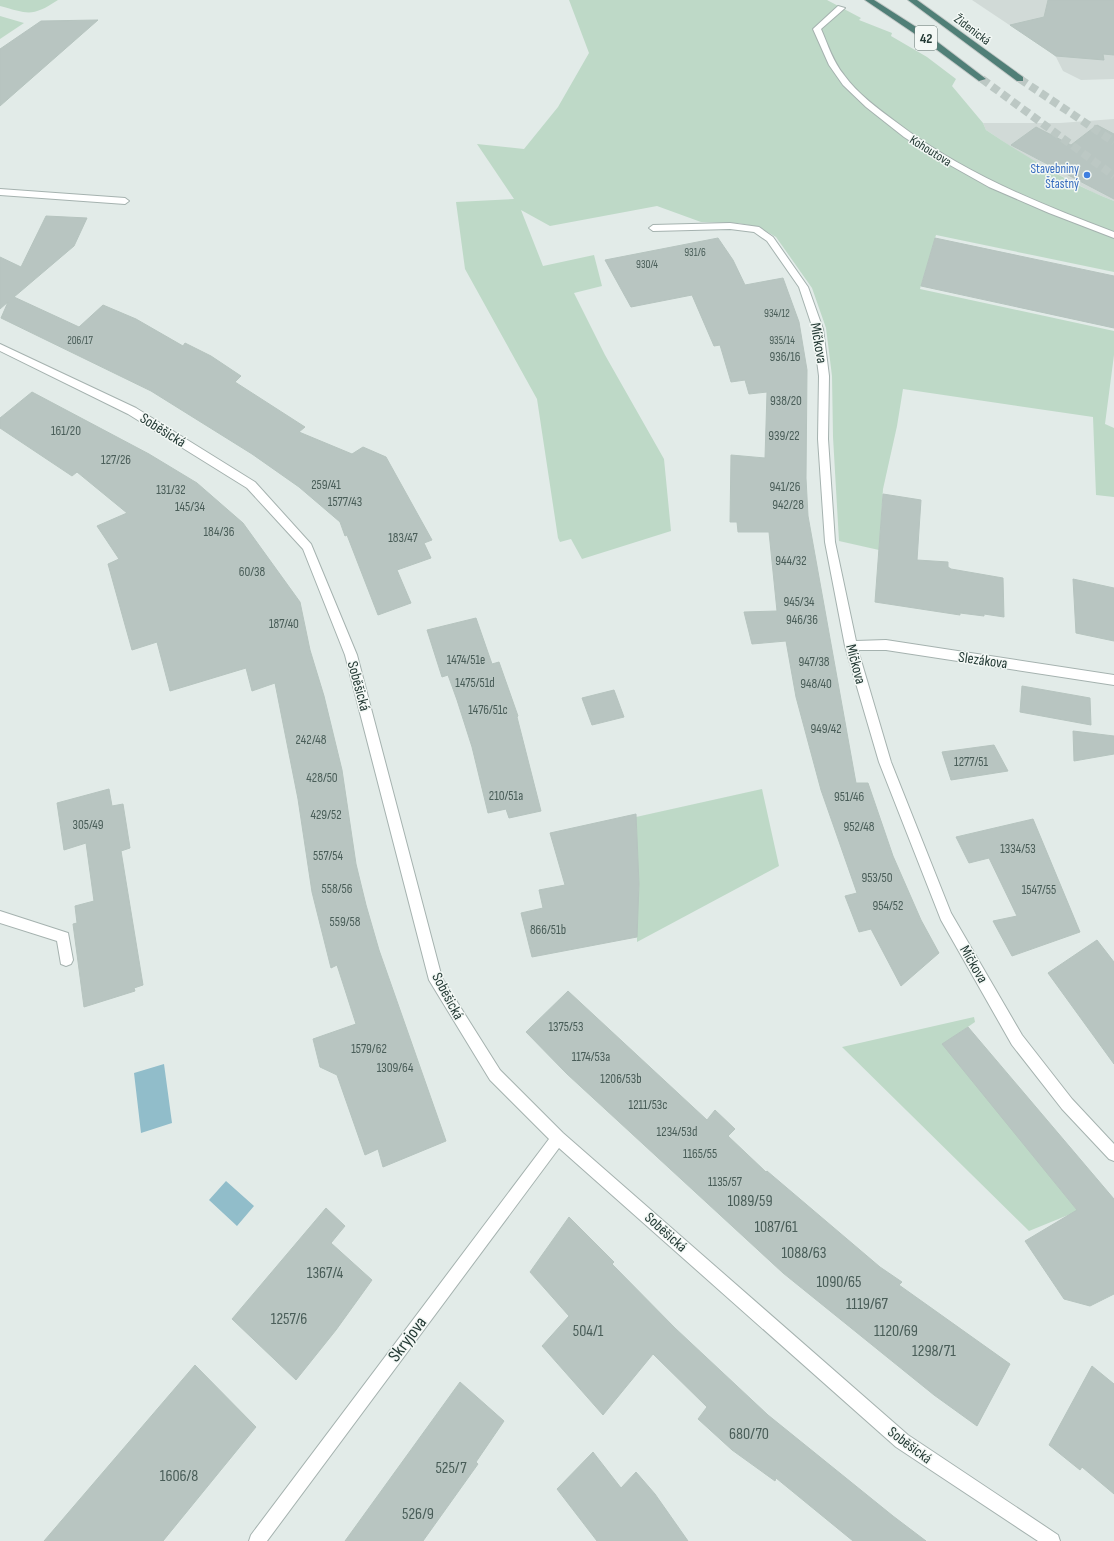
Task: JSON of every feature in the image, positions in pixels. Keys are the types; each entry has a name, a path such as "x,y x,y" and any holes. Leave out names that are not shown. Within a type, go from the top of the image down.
{"highway":[{"name":"42","path":"869,0 924,36 982,79"},
{"name":"Židenická","path":"912,0 1020,79"}],"street":[{"name":"Kohoutova","path":"841,8 817,29 836,70 863,100 902,132 972,176 1057,214 1114,235"},
{"path":"0,192 125,201"},
{"name":"Míčkova","path":"653,228 730,226 756,229 770,239 803,287 818,329 824,376 823,439 830,542 851,646 885,762 946,916 1017,1040 1067,1104 1114,1154"},
{"name":"Soběšická","path":"0,347 132,411 251,485 307,547 351,654 436,980 495,1075 558,1138 902,1442 1052,1541"},
{"name":"Slezákova","path":"851,646 886,645 1114,680"},
{"path":"0,917 63,937 66,960"},
{"name":"Skryjova","path":"257,1541 558,1138"}],"shaded area":[{"path":"972,0 1114,0 1114,79 1081,80 1063,71 1056,57 1050,52"},
{"name":"Stavebniny Šťastný","path":"1114,119 1114,201 1092,192 1028,158 986,130 983,123 1060,123"}],"green space":[{"path":"0,0 58,0 42,9 24,12 0,6"},
{"path":"569,0 827,0 861,18 859,20 892,33 891,36 927,57 956,79 952,86 983,123 986,130 1032,160 1064,178 1114,201 1114,272 936,235 920,289 1114,331 1114,355 1105,424 1114,428 1114,497 1096,495 1093,417 903,389 897,426 883,489 879,550 839,541 833,437 832,376 826,328 812,288 776,237 759,227 738,223 701,222 657,206 550,226 521,210 543,266 594,255 602,286 574,293 605,355 664,459 671,531 582,559 571,539 560,542 558,538 537,399 465,269 456,202 514,199 477,144 524,149 558,107 589,53"},
{"path":"0,16 24,23 0,39"},
{"path":"762,789 779,866 637,942 637,892 639,891 636,817"},
{"path":"974,1017 975,1022 943,1044 1078,1211 1029,1231 842,1047"}],"water":[{"path":"164,1064 172,1123 141,1133 134,1073"},
{"path":"226,1181 254,1206 237,1226 209,1200"}],"building":[{"path":"1048,0 1114,0 1114,55 1103,54 1104,60 1056,56 1010,25 1044,17"},
{"path":"98,20 0,106 0,49 41,21"},
{"name":"Stavebniny Šťastný","path":"1097,125 1114,134 1114,199 1011,145 1036,127 1071,145"},
{"path":"46,216 87,218 74,246 14,297 79,327 103,305 136,319 183,346 185,343 211,356 241,376 235,382 305,427 299,432 352,454 363,447 386,457 432,540 424,543 431,558 397,570 411,603 378,615 347,535 345,536 340,522 299,487 252,454 151,391 1,318 8,302 0,309 0,257 21,267"},
{"path":"718,238 733,260 745,285 783,278 799,322 807,370 806,478 808,516 856,783 868,783 893,856 921,920 939,953 901,986 871,929 859,932 845,896 857,893 821,790 796,697 786,641 752,644 744,612 777,611 769,532 738,532 737,522 730,522 731,455 765,458 767,392 749,394 745,380 731,382 720,345 714,346 692,295 631,307 605,260"},
{"path":"935,238 1114,276 1114,328 921,286"},
{"path":"32,392 149,454 197,483 243,523 300,602 310,650 324,696 342,770 356,864 366,905 379,950 446,1141 383,1167 378,1149 365,1155 337,1075 320,1067 313,1039 356,1024 337,965 331,968 312,892 298,799 275,683 252,691 246,668 170,691 157,642 132,650 108,564 119,559 97,526 127,513 77,472 72,476 0,428 0,418"},
{"path":"883,494 921,500 917,560 948,562 948,567 951,569 1003,578 1004,617 984,614 984,616 960,613 960,615 875,602"},
{"path":"1073,579 1114,588 1114,641 1076,633"},
{"path":"476,618 492,664 499,662 518,716 517,717 541,811 509,818 506,809 488,813 472,747 457,700 448,675 442,677 427,630"},
{"path":"1022,686 1090,698 1091,725 1020,712"},
{"path":"614,690 624,717 592,725 582,698"},
{"path":"1073,731 1114,736 1114,754 1074,761"},
{"path":"994,745 1008,771 951,780 942,752"},
{"path":"109,789 112,806 123,804 130,848 121,851 143,985 134,988 135,991 84,1007 73,924 77,923 75,906 94,901 86,843 64,850 57,803"},
{"path":"636,814 639,884 637,937 532,957 521,913 543,908 539,890 565,885 550,833"},
{"path":"1033,819 1080,932 1012,956 993,921 1017,916 989,858 969,863 956,837"},
{"path":"1097,940 1114,962 1114,1064 1048,973"},
{"path":"568,991 707,1120 715,1110 735,1129 728,1136 766,1172 767,1171 880,1267 902,1282 899,1285 1010,1364 977,1426 934,1395 783,1273 567,1074 526,1032"},
{"path":"968,1027 1114,1199 1114,1294 1090,1306 1064,1299 1025,1241 1077,1210 942,1044"},
{"path":"326,1208 345,1226 331,1243 372,1280 336,1330 296,1380 232,1319"},
{"path":"569,1217 614,1262 612,1264 675,1328 768,1415 926,1541 853,1541 776,1478 775,1481 732,1450 698,1419 707,1407 653,1354 603,1415 542,1346 569,1316 530,1272"},
{"path":"195,1365 256,1427 163,1541 44,1541"},
{"path":"1092,1366 1114,1384 1114,1494 1082,1467 1080,1470 1049,1445"},
{"path":"460,1382 504,1421 476,1462 478,1464 423,1541 345,1541"},
{"path":"593,1452 621,1488 636,1472 655,1494 688,1541 597,1541 557,1489"}],"tunnel":[{"path":"982,79 1114,176"},
{"path":"1020,79 1114,142"}],"place":[{"name":"Stavebniny Šťastný","path":"1087,175"}]}
